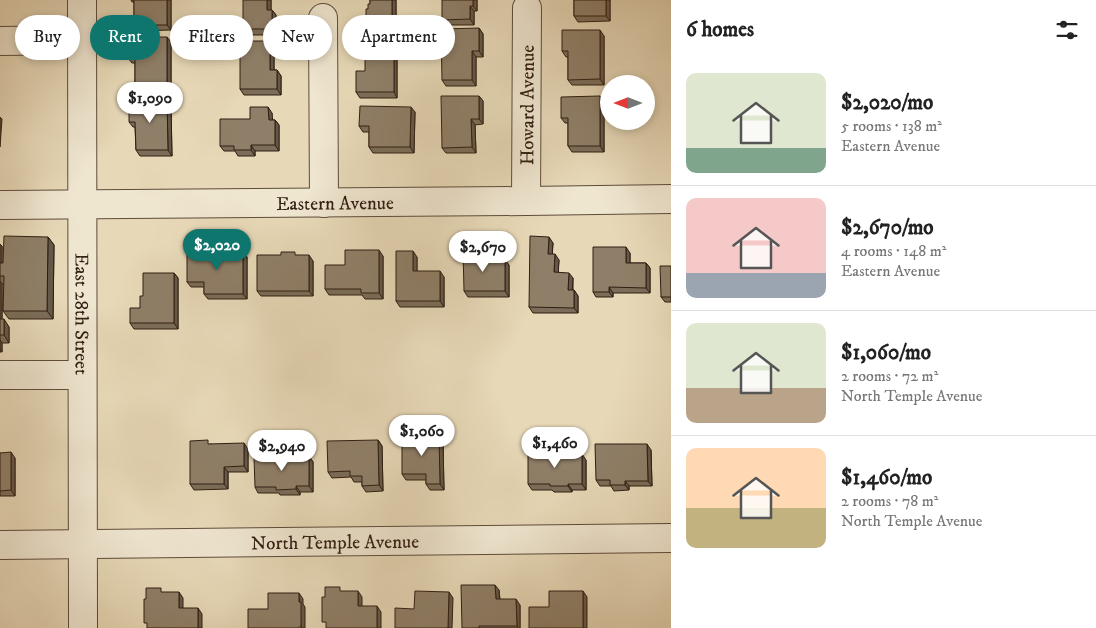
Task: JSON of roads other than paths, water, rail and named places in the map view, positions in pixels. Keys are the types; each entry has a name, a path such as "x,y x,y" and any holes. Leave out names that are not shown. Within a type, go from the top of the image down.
{"street":[{"name":"East 28th Street","path":"82,0 83,628"},
{"name":"Howard Avenue","path":"526,201 527,8"},
{"path":"0,41 82,40"},
{"path":"323,60 324,203"},
{"name":"Eastern Avenue","path":"0,205 671,199"},
{"path":"0,376 82,376"},
{"name":"North Temple Avenue","path":"0,544 671,538"}]}
